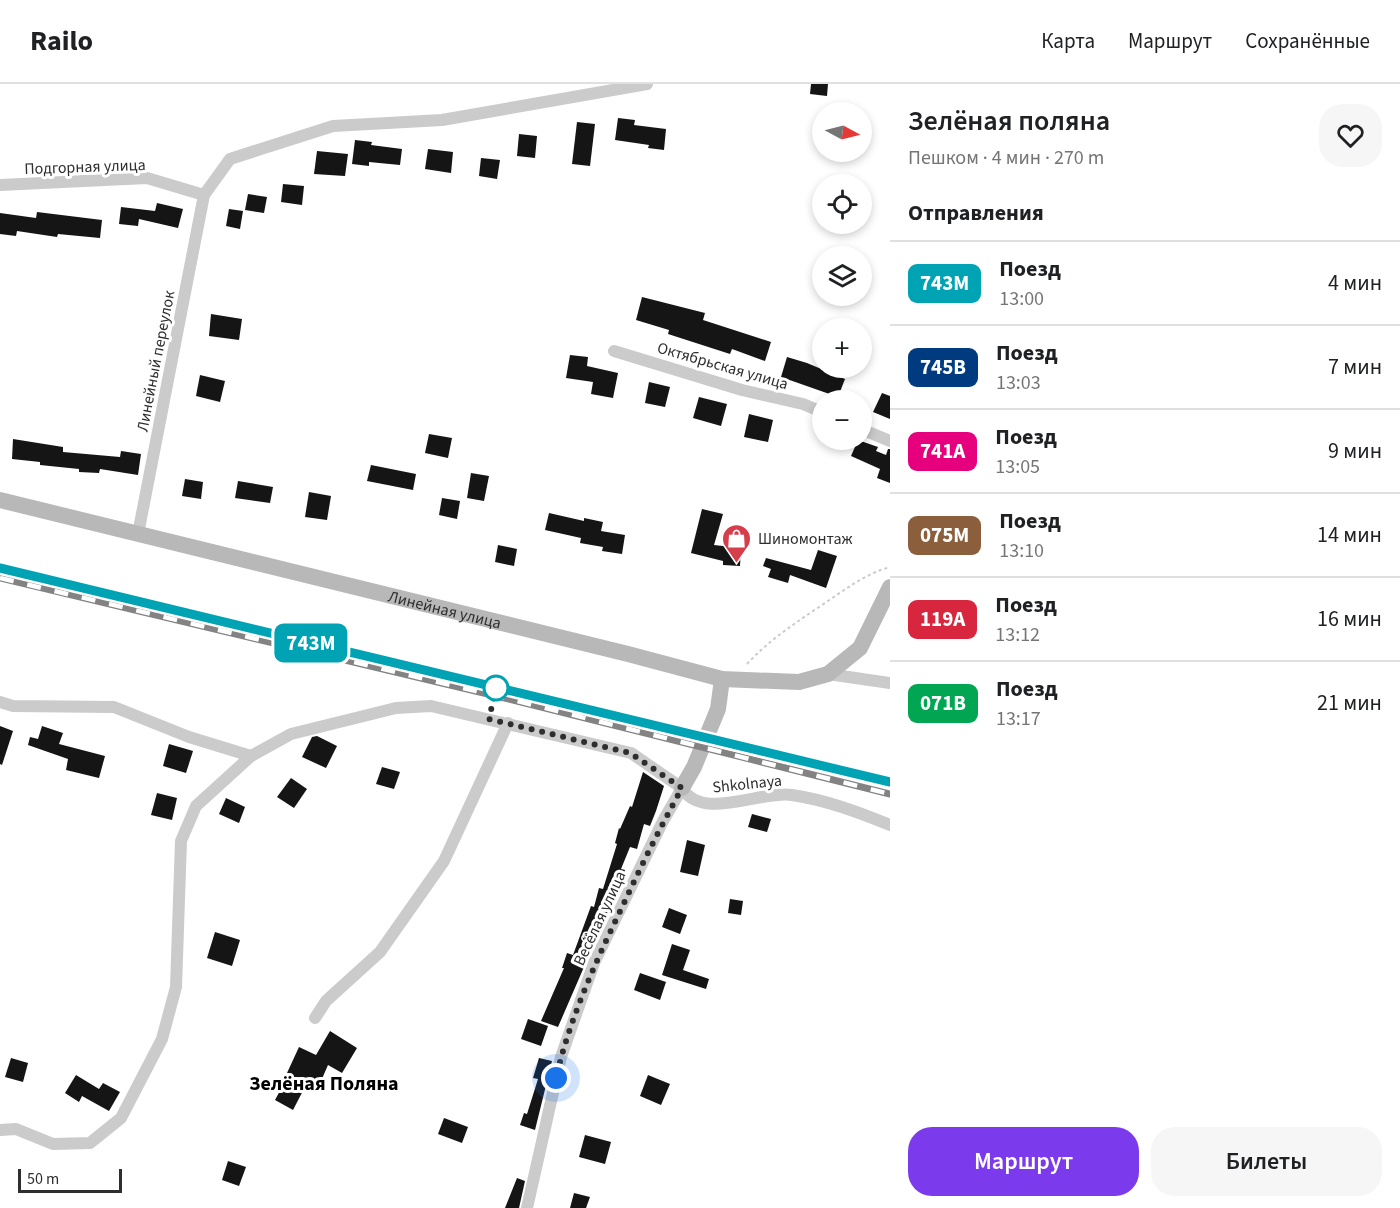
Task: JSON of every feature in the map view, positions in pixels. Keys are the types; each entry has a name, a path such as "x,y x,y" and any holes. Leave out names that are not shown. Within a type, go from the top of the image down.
{"street":[{"path":"204,195 230,159 333,126 442,120 646,84"},
{"name":"Подгорная улица","path":"0,185 147,178 204,195"},
{"name":"Линейный переулок","path":"138,534 204,195"},
{"name":"Октябрьская улица","path":"614,351 742,390 812,408"},
{"path":"872,434 890,441"},
{"name":"Линейная улица","path":"0,500 727,680 798,682 828,674 890,683"},
{"path":"828,674 860,648 890,586"},
{"path":"682,788 694,767 718,709 727,680"},
{"path":"0,702 13,706 114,707 189,737 251,756"},
{"name":"Shkolnaya","path":"0,1130 16,1129 53,1144 90,1143 121,1118 162,1039 176,987 181,841 196,806 251,756 291,734 396,708 431,706 630,753 682,788 687,796 708,805 789,794 853,810 890,825"},
{"path":"315,1018 326,1001 380,952 444,861 508,723"},
{"name":"Весёлая улица","path":"527,1208 561,1057 594,963 663,821 682,788"}],"path":[{"path":"727,680 763,646 792,625 870,573 890,567"}],"building":[{"path":"811,84 828,84 827,96 810,94"},
{"path":"618,118 635,120 634,125 666,129 664,150 648,148 649,145 615,140"},
{"path":"577,122 595,124 590,166 572,164"},
{"path":"519,134 537,136 535,158 517,156"},
{"path":"355,140 372,142 371,145 402,149 400,165 369,162 369,166 352,164"},
{"path":"428,149 453,152 451,173 425,169"},
{"path":"317,151 348,154 345,176 314,174"},
{"path":"481,158 500,160 497,179 479,176"},
{"path":"283,184 304,186 302,205 281,202"},
{"path":"248,194 267,197 264,213 245,210"},
{"path":"157,203 183,209 178,228 139,219 138,226 119,224 121,207 155,211"},
{"path":"229,209 243,211 240,229 226,226"},
{"path":"37,212 102,220 100,238 58,234 57,237 17,231 16,236 0,234 0,213 36,218"},
{"path":"642,297 705,313 703,320 771,342 765,361 732,349 730,354 668,334 669,330 636,320"},
{"path":"211,314 242,319 239,340 209,336"},
{"path":"570,355 588,357 587,366 618,373 613,398 591,394 593,382 566,378"},
{"path":"787,357 812,365 812,378 845,379 841,390 818,390 781,377"},
{"path":"200,375 225,381 220,402 196,396"},
{"path":"649,382 670,387 665,407 645,403"},
{"path":"882,393 890,396 890,419 873,412"},
{"path":"699,397 727,404 721,426 693,418"},
{"path":"749,414 773,420 768,442 744,437"},
{"path":"429,434 452,438 448,458 425,453"},
{"path":"13,439 63,447 63,452 120,457 121,451 141,454 138,475 100,469 99,473 79,472 79,469 40,465 40,462 12,459"},
{"path":"872,445 878,447 876,451 886,455 890,449 890,483 877,478 880,469 851,456 854,450 872,450"},
{"path":"371,465 416,474 413,490 367,481"},
{"path":"471,473 489,476 484,501 467,498"},
{"path":"185,479 203,482 201,499 182,496"},
{"path":"238,481 273,487 270,503 235,498"},
{"path":"309,492 331,496 327,520 305,517"},
{"path":"442,498 460,501 457,519 439,515"},
{"path":"702,509 723,514 714,545 741,548 740,566 723,565 723,561 691,553"},
{"path":"549,513 584,521 584,518 603,522 601,531 625,535 622,554 602,551 603,547 580,543 581,538 545,530"},
{"path":"498,545 517,549 514,566 495,562"},
{"path":"818,550 837,556 826,588 790,575 788,583 768,577 771,569 763,566 766,558 811,570"},
{"path":"0,726 13,731 2,765 0,764"},
{"path":"42,726 63,733 59,744 105,756 99,778 66,770 68,759 28,745 30,737 38,739"},
{"path":"317,736 337,746 326,768 302,757 312,737"},
{"path":"169,744 193,751 186,773 163,766"},
{"path":"382,767 400,772 394,789 376,784"},
{"path":"643,772 664,786 650,826 644,824 637,849 630,847 621,869 625,870 616,900 610,907 558,1027 541,1021 564,968 562,968 567,953 573,955 591,906 594,907 599,888 603,889 617,844 615,843 619,828 630,806 632,807"},
{"path":"291,778 307,789 294,808 277,797"},
{"path":"157,793 177,798 172,820 151,815"},
{"path":"226,798 245,807 239,823 219,814"},
{"path":"752,814 771,819 767,832 748,827"},
{"path":"687,840 705,845 698,876 680,872"},
{"path":"730,899 743,901 741,915 728,913"},
{"path":"669,908 687,915 680,934 662,927"},
{"path":"215,932 240,940 232,966 207,958"},
{"path":"672,944 690,950 683,970 709,979 706,989 662,975"},
{"path":"640,973 666,982 660,1000 634,990"},
{"path":"528,1019 548,1026 541,1046 521,1039"},
{"path":"330,1031 357,1048 342,1073 328,1065 318,1088 307,1083 293,1110 275,1100 289,1074 287,1073 299,1047 316,1055"},
{"path":"11,1058 28,1063 23,1082 5,1077"},
{"path":"539,1058 552,1061 535,1130 520,1125 524,1113 527,1114 538,1079 533,1078"},
{"path":"76,1075 99,1089 103,1083 120,1092 109,1111 82,1096 79,1102 65,1093"},
{"path":"648,1075 670,1084 661,1105 640,1096"},
{"path":"444,1118 468,1127 462,1143 438,1134"},
{"path":"585,1135 611,1142 605,1164 579,1157"},
{"path":"228,1161 246,1167 239,1186 222,1180"},
{"path":"517,1178 525,1181 519,1208 505,1208"},
{"path":"574,1193 590,1197 586,1208 570,1208"}],"railway":[{"path":"0,568 237,625"},
{"path":"0,578 509,699 890,794"},
{"path":"630,720 890,782"}],"train":[{"name":"743М","path":"0,568 890,782"}],"place":[{"name":"Шиномонтаж","path":"737,564"}],"district":[{"name":"Зелёная Поляна","path":"324,1083"}],"route":[{"path":"496,688 489,719 630,753 682,788 663,821 594,963 561,1057 556,1078"}]}
